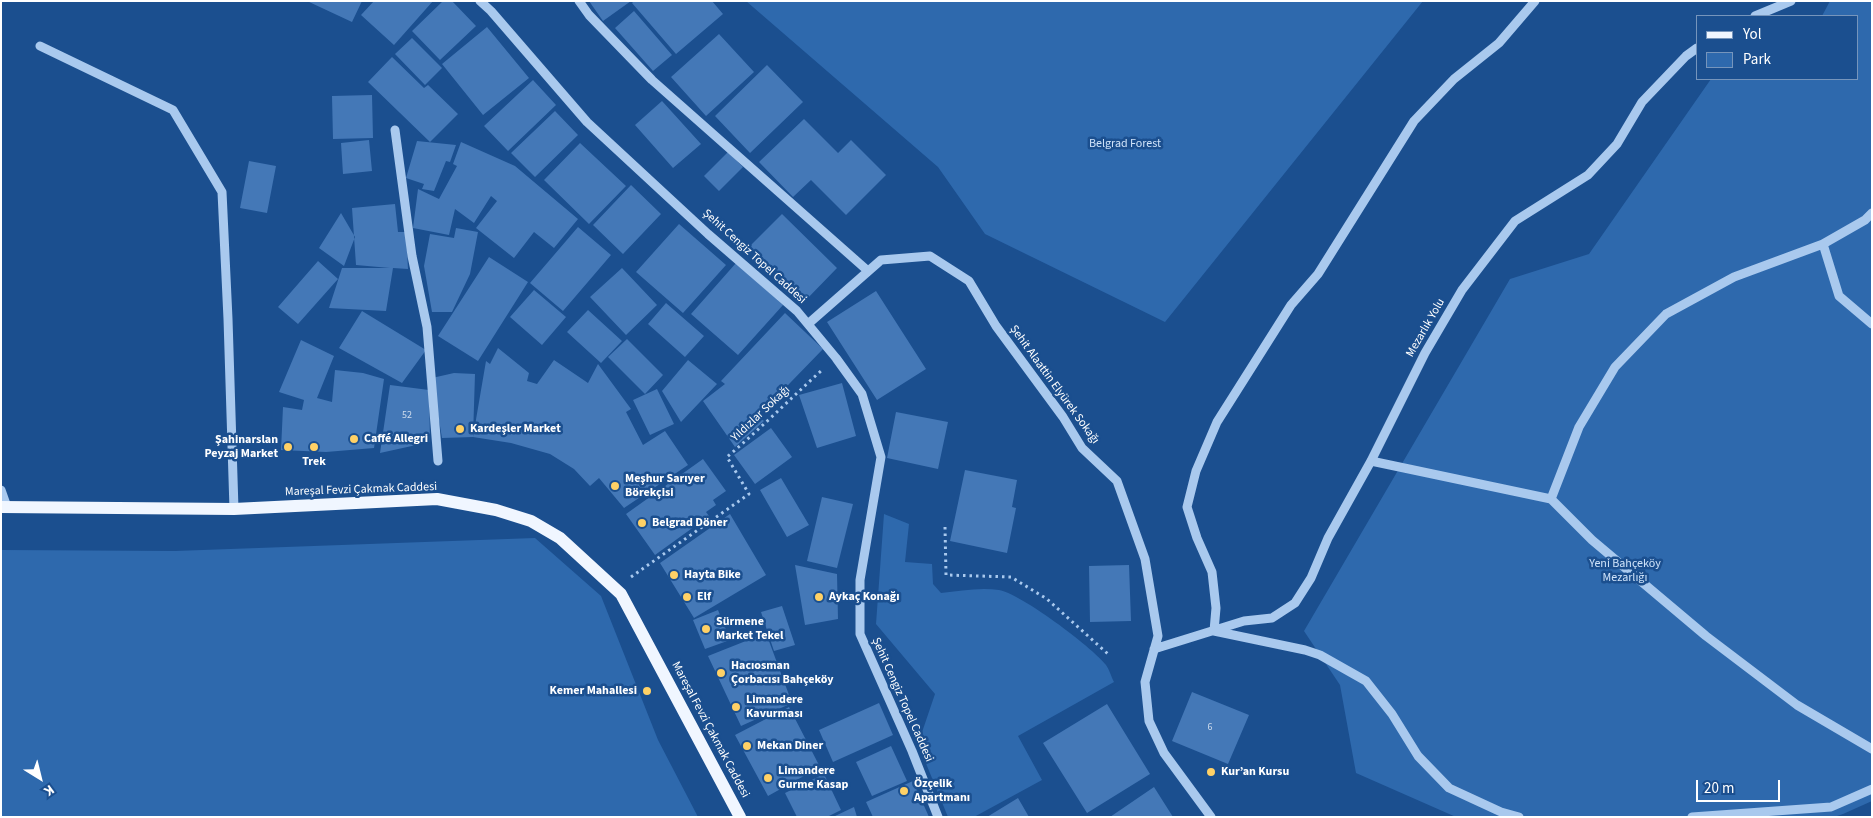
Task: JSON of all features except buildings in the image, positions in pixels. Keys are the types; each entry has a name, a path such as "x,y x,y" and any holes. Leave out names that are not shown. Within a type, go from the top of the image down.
{"main road":[{"name":"Mareşal Fevzi Çakmak Caddesi","path":"4,507 234,509 437,499 496,510 531,521 560,538 621,594 740,817"}],"street":[{"name":"Şehit Cengiz Topel Caddesi","path":"480,1 491,10 587,122 708,234 797,310 862,394 881,457 860,580 860,634 912,751 938,817"},
{"path":"579,1 589,15 652,80 868,272"},
{"path":"1519,817 1501,812 1449,788 1418,756 1392,714 1366,681 1320,655 1305,650 1214,631 1216,608 1212,572 1186,507 1196,470 1217,422 1291,305 1318,274 1414,122 1454,78 1499,43 1535,1"},
{"path":"1757,15 1791,1"},
{"path":"40,46 172,110 222,192 234,509"},
{"name":"Mezarlık Yolu","path":"1154,649 1244,621 1272,618 1295,604 1311,578 1328,538 1371,461 1425,353 1462,290 1515,221 1588,175 1617,144 1642,102 1686,56 1696,49"},
{"path":"395,130 412,256 427,327 438,461"},
{"path":"1551,499 1579,427 1615,367 1666,314 1734,277 1823,244 1865,220 1872,213"},
{"path":"1823,244 1839,296 1872,324"},
{"name":"Şehit Alaattin Elyürek Sokağı","path":"808,324 881,260 930,256 969,281 996,326 1063,417 1082,448 1117,481 1145,559 1158,636 1145,682 1149,721 1164,754 1211,817"},
{"path":"1371,461 1551,499 1592,540 1706,636 1797,705 1872,748"},
{"path":"1,490 4,507"},
{"path":"1692,817 1832,807 1872,789"}],"path":[{"name":"Yıldızlar Sokağı","path":"630,577 749,494 727,458 836,358"},
{"path":"945,527 946,576 1011,578 1046,598 1108,654"}],"green space":[{"name":"Belgrad Forest","path":"746,1 1423,1 1165,322 985,234 938,167"},
{"name":"Yeni Bahçeköy Mezarlığı","path":"1830,1 1872,1 1872,801 1834,817 1456,817 1356,773 1340,685 1304,631 1510,279 1589,254 1710,80 1858,80 1858,15 1823,15"},
{"path":"884,514 909,524 905,562 932,564 933,584 941,593 985,589 999,590 1023,601 1039,610 1098,656 1108,668 1114,682 1018,736 1042,780 974,817 948,817 918,744 935,694 876,624"},
{"path":"535,538 601,596 658,740 698,817 1,817 1,550 175,551"}],"place":[{"name":"Kardeşler Market","path":"460,429"},
{"name":"Caffé Allegri","path":"354,439"},
{"name":"Şahinarslan Peyzaj Market","path":"288,447"},
{"name":"Trek","path":"314,447"},
{"name":"Meşhur Sarıyer Börekçisi","path":"615,486"},
{"name":"Belgrad Döner","path":"642,523"},
{"name":"Hayta Bike","path":"674,575"},
{"name":"Elf","path":"687,597"},
{"name":"Aykaç Konağı","path":"819,597"},
{"name":"Sürmene Market Tekel","path":"706,629"},
{"name":"Hacıosman Çorbacısı Bahçeköy","path":"721,673"},
{"name":"Kemer Mahallesi","path":"647,691"},
{"name":"Limandere Kavurması","path":"736,707"},
{"name":"Mekan Diner","path":"747,746"},
{"name":"Kur’an Kursu","path":"1211,772"},
{"name":"Limandere Gurme Kasap","path":"768,778"},
{"name":"Özçelik Apartmanı","path":"904,791"}]}
